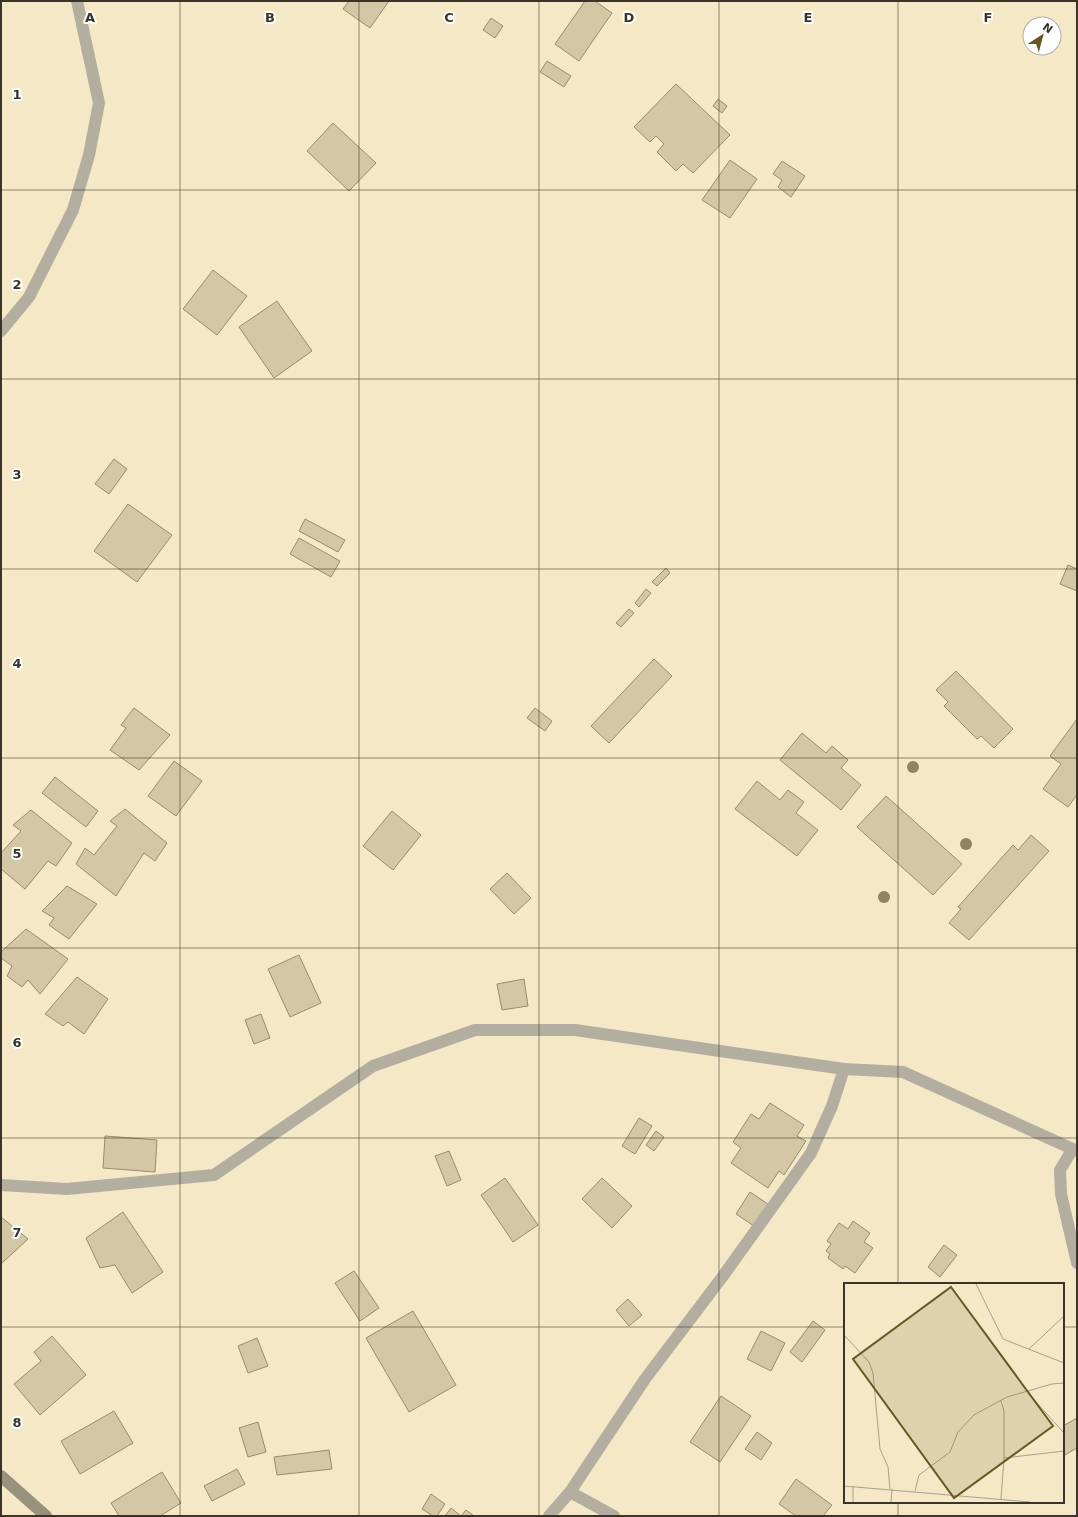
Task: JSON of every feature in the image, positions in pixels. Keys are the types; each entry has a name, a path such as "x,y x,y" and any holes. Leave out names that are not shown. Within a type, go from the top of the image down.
{"main road":[{"path":"1,1476 46,1516"}],"street":[{"path":"1,331 29,297 73,210 89,155 99,103 77,1"},
{"path":"1,1185 67,1189 214,1174 372,1066 475,1030 575,1030 844,1069 903,1072 1075,1151 1060,1170 1061,1194 1077,1263"},
{"path":"549,1516 570,1492 645,1378 723,1276 811,1153 832,1106 844,1069"},
{"path":"570,1492 614,1516"}],"building":[{"path":"349,1 389,1 370,28 343,9"},
{"path":"585,1 595,1 612,13 579,61 555,44"},
{"path":"491,18 503,26 495,38 483,30"},
{"path":"547,61 571,76 564,87 540,72"},
{"path":"676,84 730,135 693,173 683,164 676,171 657,152 664,144 656,136 650,142 634,127"},
{"path":"718,99 727,106 722,113 713,106"},
{"path":"333,123 376,163 349,191 307,151"},
{"path":"730,160 757,179 730,218 702,200"},
{"path":"782,161 805,176 791,197 778,187 782,180 773,174"},
{"path":"213,270 247,296 217,335 183,309"},
{"path":"277,301 312,351 274,378 239,327"},
{"path":"114,459 127,469 109,494 95,484"},
{"path":"128,504 172,535 137,582 94,551"},
{"path":"305,519 345,540 338,552 299,531"},
{"path":"299,538 340,561 331,577 290,554"},
{"path":"1068,565 1077,569 1077,591 1060,584"},
{"path":"666,568 670,573 657,586 652,582"},
{"path":"646,589 651,593 639,607 635,603"},
{"path":"629,609 634,613 621,627 616,623"},
{"path":"654,659 672,676 609,743 591,726"},
{"path":"956,671 1013,729 994,748 981,736 977,739 944,706 948,702 936,690"},
{"path":"134,708 170,735 139,770 110,750 126,728 121,725"},
{"path":"535,708 552,721 545,731 527,718"},
{"path":"1077,719 1077,795 1068,807 1043,789 1061,764 1050,756"},
{"path":"802,733 826,753 832,746 848,760 841,768 861,785 841,810 780,760"},
{"path":"174,761 202,781 176,816 148,796"},
{"path":"55,777 98,811 86,827 42,793"},
{"path":"757,781 780,800 788,790 804,802 796,813 818,830 797,856 735,809"},
{"path":"886,796 962,864 933,895 857,827"},
{"path":"125,809 167,843 155,861 144,853 116,896 76,864 85,848 94,855 117,826 110,821"},
{"path":"31,810 72,843 56,866 48,861 25,889 1,869 1,853 21,831 13,825"},
{"path":"392,811 421,835 393,870 363,846"},
{"path":"1031,835 1049,851 969,940 949,923 961,909 958,907 1013,845 1018,850"},
{"path":"507,873 531,898 514,914 490,889"},
{"path":"67,886 97,904 69,939 49,925 54,918 42,911"},
{"path":"26,929 68,959 40,994 28,980 22,987 7,976 12,966 1,958 1,952"},
{"path":"299,955 321,1003 290,1017 268,969"},
{"path":"77,977 108,999 84,1034 68,1022 63,1026 45,1014"},
{"path":"524,979 528,1006 502,1010 497,984"},
{"path":"261,1014 270,1038 254,1044 245,1020"},
{"path":"770,1103 804,1125 797,1136 806,1141 784,1175 779,1171 768,1188 731,1163 741,1148 733,1142 751,1114 759,1119"},
{"path":"639,1118 652,1126 635,1154 622,1146"},
{"path":"656,1131 664,1137 654,1151 646,1145"},
{"path":"105,1136 157,1140 155,1172 103,1168"},
{"path":"449,1151 461,1180 447,1186 435,1156"},
{"path":"505,1178 538,1225 513,1242 481,1195"},
{"path":"602,1178 632,1206 612,1228 582,1199"},
{"path":"750,1192 768,1204 754,1226 736,1214"},
{"path":"123,1212 163,1272 132,1293 115,1265 100,1268 86,1238"},
{"path":"1,1217 28,1239 1,1264"},
{"path":"853,1221 870,1233 864,1242 873,1248 855,1273 845,1266 843,1269 828,1258 830,1254 826,1251 831,1244 827,1241 839,1223 848,1229"},
{"path":"944,1245 957,1255 940,1277 928,1267"},
{"path":"354,1271 379,1308 360,1321 335,1283"},
{"path":"628,1299 642,1315 629,1326 616,1310"},
{"path":"413,1311 456,1385 409,1412 366,1338"},
{"path":"813,1321 825,1330 802,1362 790,1352"},
{"path":"761,1331 785,1343 771,1371 747,1359"},
{"path":"52,1336 86,1375 40,1415 14,1384 41,1361 34,1352"},
{"path":"257,1338 268,1366 248,1373 238,1346"},
{"path":"721,1396 751,1416 720,1462 690,1442"},
{"path":"114,1411 133,1443 80,1474 61,1441"},
{"path":"1077,1418 1077,1448 1065,1455 1064,1453 1064,1425"},
{"path":"258,1422 266,1452 248,1457 239,1428"},
{"path":"757,1432 772,1443 761,1460 745,1449"},
{"path":"329,1450 332,1469 277,1475 274,1457"},
{"path":"237,1469 245,1484 212,1501 204,1486"},
{"path":"162,1472 181,1503 160,1516 119,1516 111,1503"},
{"path":"796,1479 832,1505 823,1516 796,1516 779,1504"},
{"path":"431,1494 445,1504 437,1516 433,1516 422,1509"},
{"path":"451,1508 461,1516 445,1516"},
{"path":"466,1510 474,1516 461,1516"}]}
